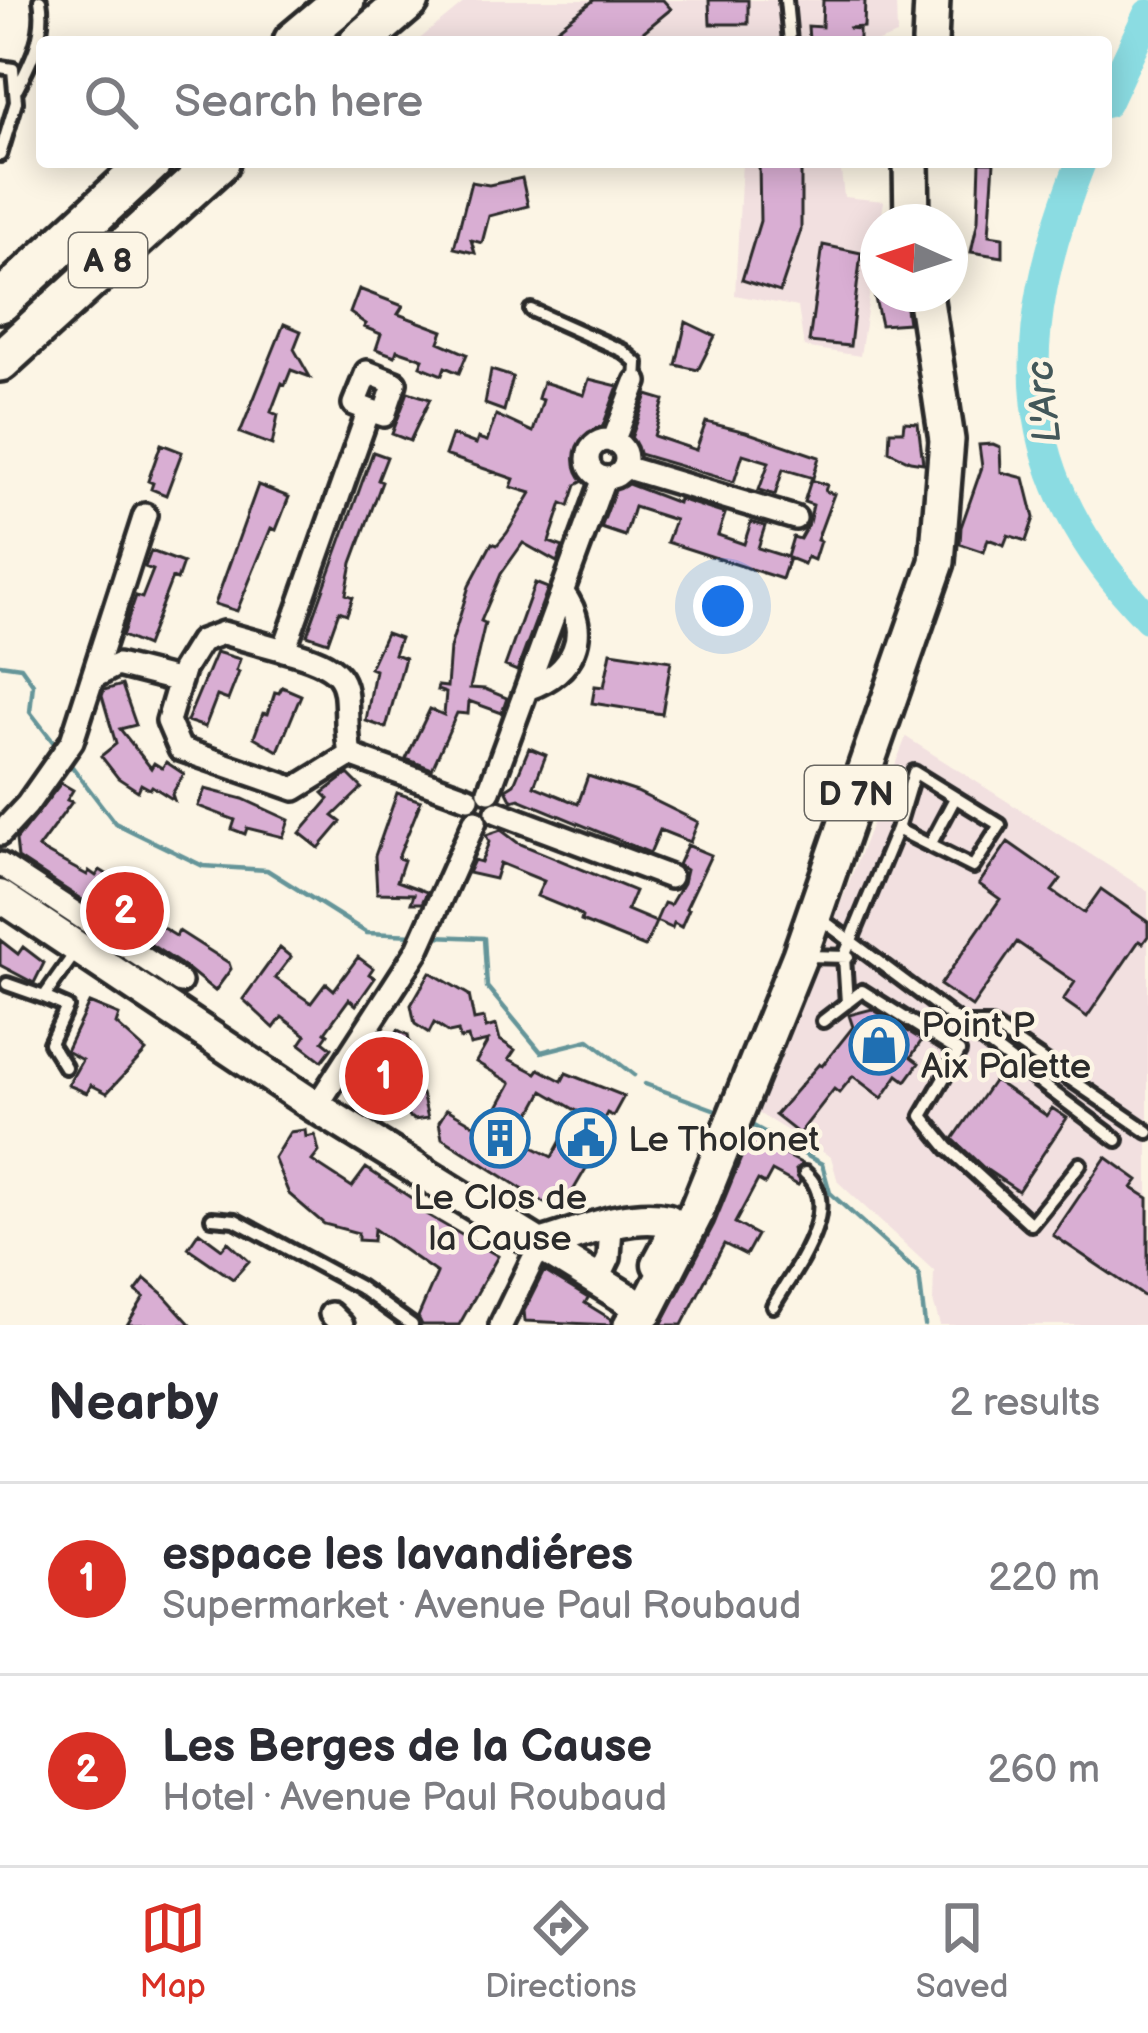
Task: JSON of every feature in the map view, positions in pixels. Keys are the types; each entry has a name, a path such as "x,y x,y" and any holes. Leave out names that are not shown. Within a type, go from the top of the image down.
{"highway":[{"path":"301,36 344,0"},
{"path":"367,36 409,0"},
{"name":"A 8","path":"0,302 145,168"},
{"name":"A 8","path":"0,362 212,168"}],"main road":[{"path":"916,36 917,0"},
{"path":"930,36 932,0"},
{"path":"911,168 912,204"},
{"path":"923,204 924,168"},
{"name":"D 7N","path":"743,1086 800,955 937,562 947,440 928,312"},
{"name":"D 7N","path":"638,1309 694,1215 729,1128 928,554 944,494"},
{"name":"D 7N","path":"638,1309 668,1220 729,1128"}],"street":[{"path":"613,442 637,382"},
{"path":"284,650 369,410"},
{"path":"316,1107 418,951 529,688 562,672 571,656 579,631 563,593 625,454 613,442"},
{"path":"613,442 595,445 589,455 590,467 795,518"},
{"path":"0,834 72,741 146,515"},
{"path":"223,633 310,658 336,671 350,692 346,730 350,755 295,789 180,749 168,721 180,681 201,640 223,633"},
{"path":"96,676 117,665 180,681"},
{"path":"350,755 670,877"},
{"path":"0,864 316,1107 638,1309"},
{"path":"3,904 79,947 180,982"},
{"path":"501,1325 540,1245 608,1219 652,1216 668,1220"},
{"path":"597,1282 609,1258 608,1219"}],"lane":[{"path":"40,0 44,22 40,36"},
{"path":"786,0 789,36"},
{"path":"15,92 36,48"},
{"path":"0,67 13,69 16,102 0,154"},
{"path":"531,310 622,351 638,363 637,382"},
{"path":"847,1003 844,957 897,829 914,772 1000,825 973,867 897,829"},
{"path":"931,845 955,798"},
{"path":"814,913 1117,1140"},
{"path":"44,997 79,947"},
{"path":"800,955 869,957"},
{"path":"7,984 67,1007 50,1043 65,1067"},
{"path":"823,1022 862,991 959,1052 922,1116 947,1148 1031,1224 1080,1164"},
{"path":"960,1025 991,1025 1148,1132"},
{"path":"773,1306 817,1223 817,1190 805,1173"},
{"path":"212,1218 235,1220 358,1287 412,1325"}],"shaded area":[{"path":"467,0 896,0 894,36 423,36"},
{"path":"742,168 841,168 844,197 884,201 860,204 860,312 867,312 860,356 804,347 798,307 735,295"},
{"path":"906,737 1148,891 1148,1325 940,1325 933,1301 934,1271 838,1182 831,1157 758,1113"}],"building":[{"path":"594,0 663,0 671,9 638,36 548,36"},
{"path":"709,0 748,0 748,24 710,24"},
{"path":"823,0 865,0 864,27 848,28 859,29 859,36 809,36 808,26 822,27"},
{"path":"759,168 801,168 801,230 780,292 742,280 760,221"},
{"path":"980,168 994,168 989,235 1003,237 1003,257 971,252 978,220"},
{"path":"522,178 528,206 489,216 482,243 471,240 475,253 454,248 471,182 489,185"},
{"path":"823,245 860,253 850,346 809,342"},
{"path":"359,289 403,306 398,314 443,331 439,342 467,354 459,373 445,367 442,375 420,366 423,359 376,349 381,334 364,327 350,313"},
{"path":"878,312 906,312 908,323 881,325"},
{"path":"686,322 715,336 698,370 676,365"},
{"path":"284,324 301,331 294,349 310,377 291,370 285,385 282,383 271,412 278,415 272,445 240,433"},
{"path":"491,370 513,377 504,411 485,404"},
{"path":"589,379 618,386 601,431 587,440 579,466 585,480 576,485 569,506 562,503 549,542 563,547 557,562 523,543 501,574 481,621 485,623 470,688 507,698 502,713 469,701 468,714 457,713 432,769 406,759 430,709 444,715 446,693 437,690 447,687 450,648 469,586 492,543 497,545 507,533 531,493 511,487 514,479 445,455 452,435 476,444 478,438 487,441 496,415 533,432 543,382 584,395"},
{"path":"408,392 430,399 410,441 392,434"},
{"path":"647,395 664,400 654,436 696,450 706,422 746,432 819,457 813,478 783,469 775,495 759,490 769,462 743,454 734,482 636,453 630,441"},
{"path":"904,422 918,423 923,463 889,451 890,431 903,431"},
{"path":"161,444 182,452 166,495 151,489 153,483 148,481"},
{"path":"979,445 1000,447 1001,472 1024,478 1034,518 1026,541 1008,535 1004,545 988,539 984,552 960,544 961,527 982,467"},
{"path":"373,452 387,457 378,480 382,482 352,563 346,594 353,597 347,614 339,611 328,642 307,635"},
{"path":"811,480 827,485 825,491 834,494 814,560 807,557 804,564 789,558 782,579 667,542 675,520 634,507 625,536 601,528 617,485 623,482 725,514 718,535 744,544 751,522 765,526 758,548 787,557 793,537 800,539 809,523 813,505 804,502"},
{"path":"258,485 289,497 237,611 215,604"},
{"path":"151,551 183,563 177,580 172,578 146,646 122,636 136,596 142,598 153,570 145,567"},
{"path":"535,583 548,588 517,671 505,666"},
{"path":"386,633 400,638 394,654 405,658 386,728 366,721 375,670 370,668"},
{"path":"216,652 240,659 239,672 228,700 217,696 205,727 187,721"},
{"path":"611,652 671,661 662,714 592,703 595,686 604,687"},
{"path":"122,685 136,725 120,729 151,768 154,763 162,768 166,762 184,774 172,794 174,800 152,786 141,784 138,791 118,778 101,756 116,744 102,696 104,690"},
{"path":"282,687 301,695 278,751 254,737 263,713 268,714 275,692"},
{"path":"529,748 546,755 534,786 578,804 588,776 637,792 698,822 690,842 660,830 650,853 519,799 512,801 506,789 514,784"},
{"path":"348,774 362,788 333,816 341,822 319,848 300,833 329,799 323,793"},
{"path":"61,783 73,790 67,800 72,802 38,848 87,875 89,871 96,876 100,870 116,880 112,885 146,906 156,917 153,922 176,936 179,931 229,963 231,969 215,991 18,858 16,840"},
{"path":"205,789 243,799 289,820 283,837 232,829 235,820 198,806"},
{"path":"397,793 421,801 398,858 404,860 397,881 427,892 422,903 411,903 414,894 377,893 375,856"},
{"path":"501,830 518,843 635,891 627,910 656,922 645,947 581,921 576,912 537,896 544,881 500,863 495,879 468,873 474,860 481,862 489,842 486,835"},
{"path":"1008,842 1061,879 1052,891 1084,913 1101,889 1148,922 1148,936 1143,943 1139,941 1087,1017 1063,1000 1075,982 1017,942 972,1007 940,985 1000,899 979,884"},
{"path":"687,845 711,855 681,927 674,923 672,928 656,921 664,903 670,905 683,883 686,870 678,865"},
{"path":"0,940 18,954 23,947 44,963 34,983 0,965"},
{"path":"280,948 291,957 275,978 311,1003 326,983 334,990 358,957 373,968 369,974 375,978 356,1005 349,999 325,1032 323,1041 332,1048 322,1061 300,1044 306,1035 282,1017 274,1028 243,999"},
{"name":"Le Clos de la Cause","path":"430,972 469,995 474,1020 484,1018 486,1028 496,1025 500,1040 515,1050 509,1059 536,1073 539,1069 562,1081 566,1073 624,1096 613,1116 607,1113 583,1162 588,1165 560,1213 442,1138 439,1122 447,1109 485,1131 511,1083 476,1062 488,1041 470,1045 468,1037 460,1039 458,1031 449,1033 434,1023 429,1033 415,1024 411,1005","holes":["543,1091 577,1111 552,1157 517,1139"]},
{"path":"89,1003 119,1015 116,1024 146,1051 107,1093 91,1085 87,1093 68,1085 82,1060 66,1051"},
{"name":"Point P Aix Palette","path":"872,1009 922,1040 911,1057 919,1063 906,1081 898,1075 882,1098 853,1076 839,1093 834,1089 799,1134 775,1115 853,1027 849,1015"},
{"path":"398,1030 408,1035 411,1049 398,1079 422,1094 428,1118 414,1120 405,1107 396,1108 363,1086"},
{"path":"994,1080 1047,1116 1052,1108 1067,1118 1018,1191 953,1139"},
{"path":"305,1130 306,1137 315,1135 319,1152 312,1161 352,1187 366,1168 428,1209 424,1213 498,1256 459,1325 422,1325 418,1317 437,1273 374,1229 373,1241 358,1240 358,1233 324,1224 289,1194 274,1158 290,1132"},
{"path":"750,1136 803,1164 796,1170 800,1182 772,1171 765,1184 758,1180 735,1223 757,1235 746,1255 724,1244 682,1325 661,1325 714,1224"},
{"path":"1106,1157 1138,1180 1132,1188 1148,1198 1148,1299 1053,1235"},
{"path":"199,1232 222,1249 228,1242 249,1261 233,1279 188,1248"},
{"path":"544,1271 588,1298 585,1303 611,1319 611,1325 525,1321 524,1311"},
{"path":"145,1279 191,1325 127,1325 144,1297 136,1291"}],"waterway":[{"name":"L'Arc","path":"1112,90 1148,14"},
{"name":"L'Arc","path":"1079,168 1043,288 1035,346 1036,403 1048,458 1069,511 1103,565 1148,618"},
{"path":"0,664 21,667 33,684 30,712 54,743"},
{"path":"70,764 115,823 203,866 267,870 367,933 415,935"},
{"path":"433,936 484,938 487,987 541,1052 589,1040 634,1075"},
{"path":"645,1084 724,1113"},
{"path":"746,1122 822,1164 830,1193 919,1274 925,1325"}],"place":[{"name":"Les Berges de la Cause","path":"125,911"},
{"name":"Point P Aix Palette","path":"879,1045"},
{"name":"espace les lavandiéres","path":"384,1076"},
{"name":"Le Clos de la Cause","path":"500,1138"},
{"name":"Le Tholonet","path":"586,1138"}]}
